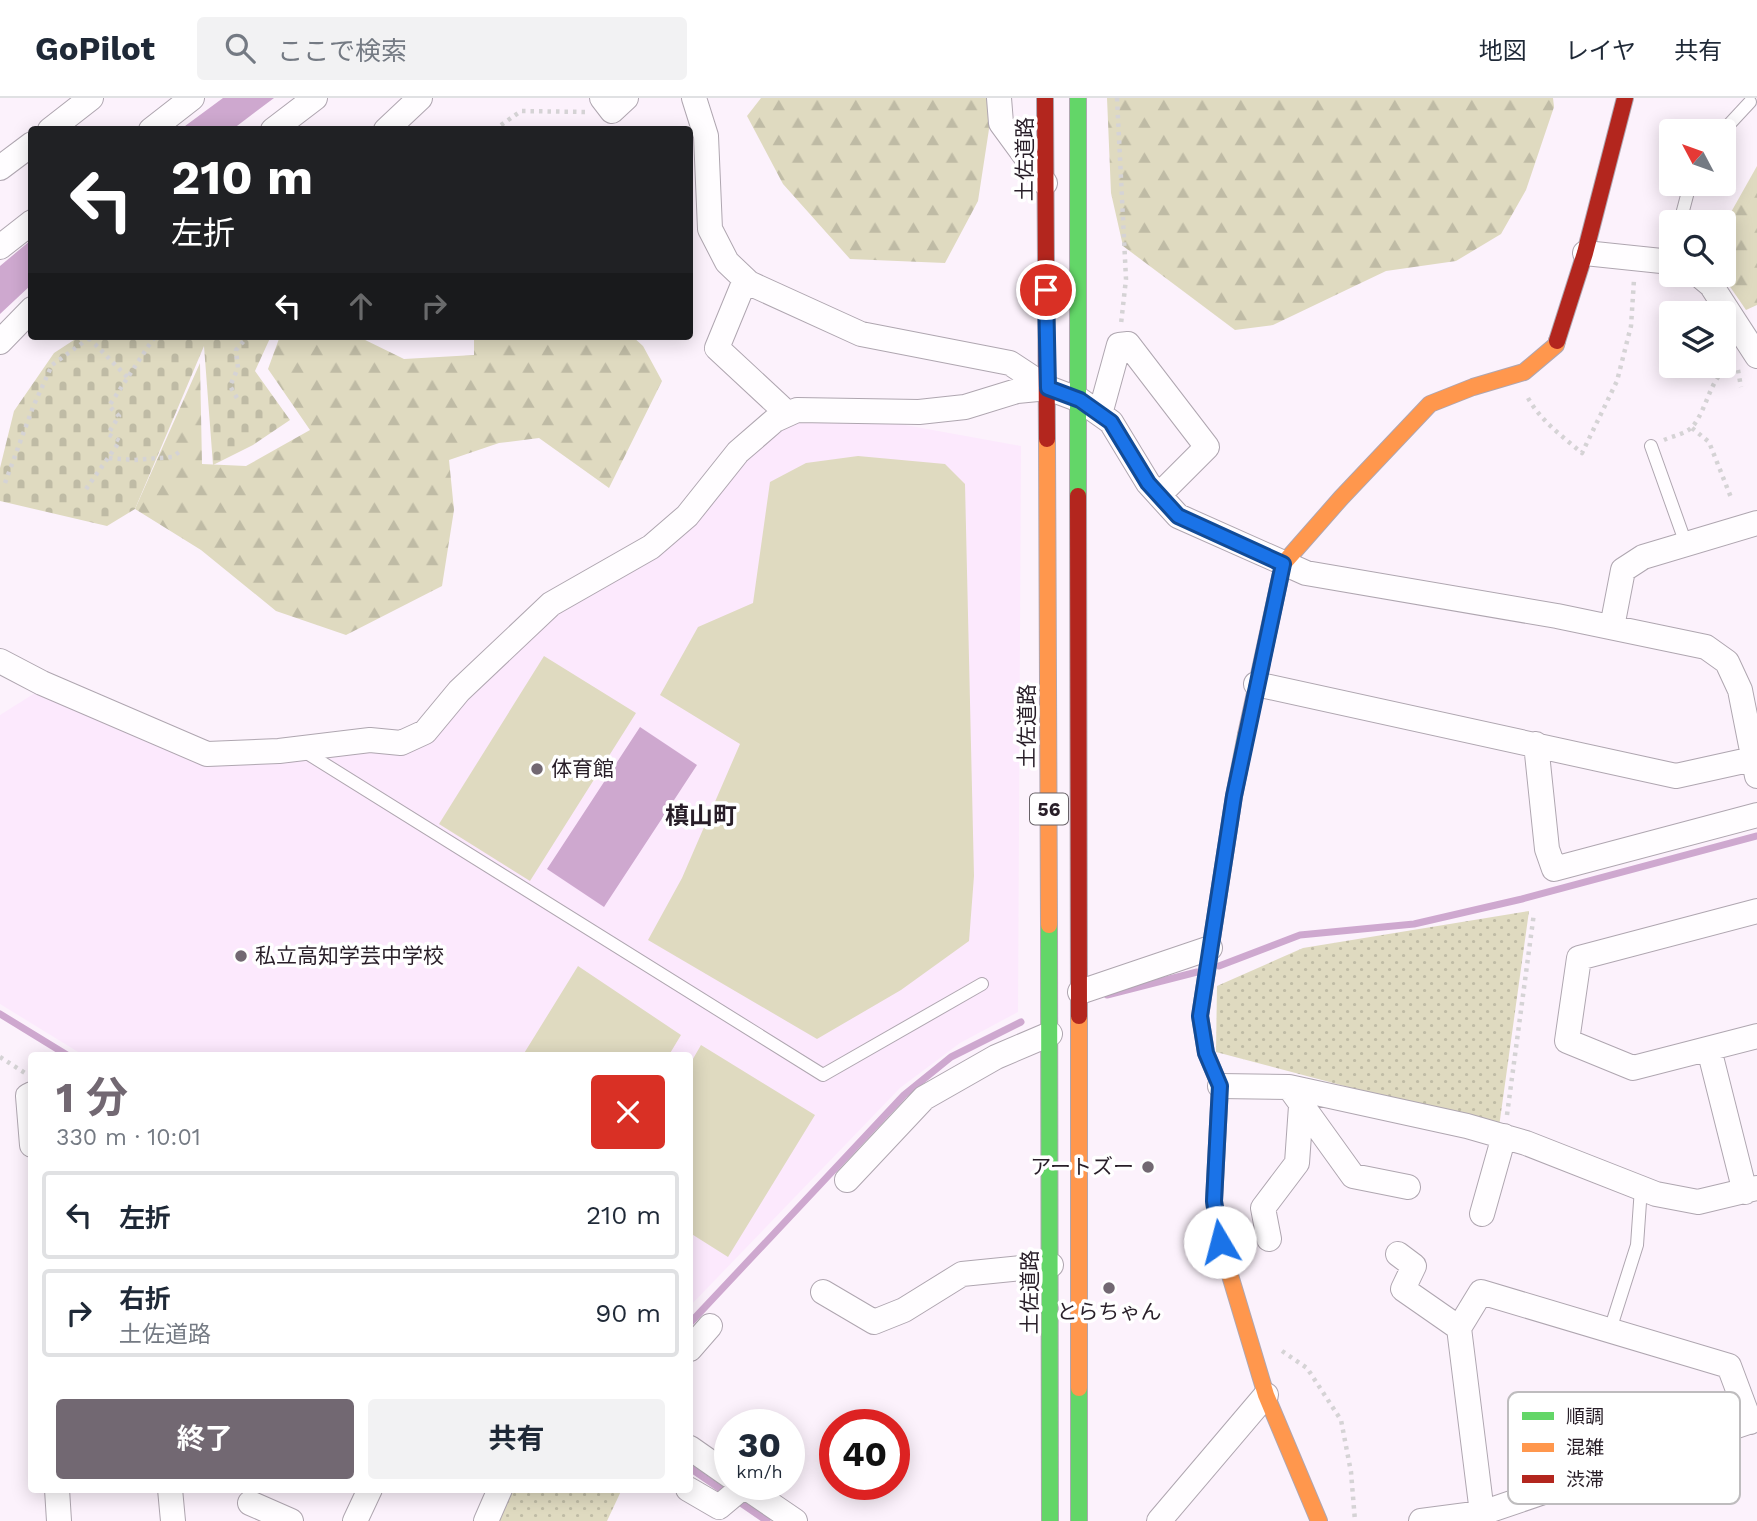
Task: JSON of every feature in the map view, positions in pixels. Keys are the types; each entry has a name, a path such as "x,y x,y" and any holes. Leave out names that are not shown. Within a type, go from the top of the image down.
{"main road":[{"name":"土佐道路","path":"1045,98 1050,1521"},
{"name":"56","path":"1078,98 1090,407 1080,992 1079,1521"},
{"path":"1319,1521 1266,1395 1220,1242 1214,1201 1220,1086 1206,1053 1200,1016 1234,796 1256,684 1283,564 1341,498 1430,404 1473,387 1524,372 1556,345 1585,253 1625,98"}],"street":[{"path":"55,126 91,98"},
{"path":"156,126 191,98"},
{"path":"278,126 315,98"},
{"path":"390,126 421,98"},
{"path":"694,98 706,136 710,229 727,262 745,280 861,334 1010,363 1048,388 1090,407 1111,422 1148,483 1178,516 1306,573 1612,627 1706,647 1727,662 1748,688 1755,767 1676,776 1256,684"},
{"path":"999,98 1002,123 1046,183"},
{"path":"0,168 28,147"},
{"path":"0,247 28,225"},
{"path":"1585,253 1659,259"},
{"path":"745,280 717,348 788,414"},
{"path":"1712,287 1750,358"},
{"path":"0,341 28,313"},
{"path":"1090,407 1119,345 1128,344 1207,447 1159,495"},
{"path":"0,661 42,683 206,754 370,740 401,743 425,732 459,691 551,604 651,547 687,516 738,452 775,420 797,410 919,412 965,407 1017,391 1048,388"},
{"path":"1612,627 1623,570 1643,557 1757,523"},
{"path":"1536,744 1547,849 1554,869 1757,815"},
{"path":"1757,911 1579,958 1567,1041 1633,1068 1757,1036"},
{"path":"1080,992 1209,950"},
{"path":"847,1180 925,1098 996,1057 1050,1034"},
{"path":"1220,1086 1468,1126 1526,1143 1656,1194 1698,1202 1751,1190 1709,1049"},
{"path":"1295,1097 1353,1176 1408,1188"},
{"path":"1269,1239 1264,1208 1297,1163 1295,1097"},
{"path":"1482,1214 1504,1136"},
{"path":"1398,1254 1414,1266 1403,1289 1459,1328"},
{"path":"823,1292 874,1322 904,1310 962,1274 1051,1265"},
{"path":"1483,1517 1459,1328 1481,1292 1729,1366 1754,1420"},
{"path":"693,1346 710,1326"},
{"path":"1159,1521 1266,1395"},
{"path":"693,1451 714,1469"},
{"path":"693,1492 719,1507 725,1500"},
{"path":"57,1493 59,1521"},
{"path":"170,1493 173,1521"},
{"path":"355,1521 368,1493"},
{"path":"486,1521 498,1493"},
{"path":"757,1500 794,1521"},
{"path":"250,1504 291,1521"},
{"path":"1421,1521 1483,1517 1519,1504"}],"lane":[{"path":"1734,119 1749,102"},
{"path":"1651,446 1686,544"},
{"path":"298,748 823,1075 982,984"},
{"path":"1610,1330 1637,1245 1641,1188"}],"path":[{"path":"1117,98 1126,279 1119,345"},
{"path":"500,126 521,111 613,102"},
{"path":"1514,375 1535,409 1583,453 1616,381 1631,326 1635,258"},
{"path":"5,484 52,365 87,340"},
{"path":"94,340 128,378"},
{"path":"86,489 120,441 108,433 119,416 109,406 152,340"},
{"path":"237,398 230,386 238,368 236,350 245,340"},
{"path":"1741,387 1750,358"},
{"path":"1651,446 1692,428 1718,376 1727,366 1750,358"},
{"path":"1692,428 1709,442 1732,500"},
{"path":"108,457 134,460 172,457 182,450"},
{"path":"1504,1136 1534,914"},
{"path":"0,1057 28,1075"},
{"path":"1276,1346 1307,1368 1341,1420 1351,1472 1355,1521"}],"shaded area":[{"path":"223,98 274,98 237,126 185,126"},
{"path":"28,243 28,288 0,314 0,266"},
{"path":"872,419 1021,446 1018,1012 960,1043 900,1088 693,1303 693,1052 78,1052 0,1004 0,715 35,693 202,764 377,747 471,690 552,613 792,420"},
{"path":"640,727 697,765 604,907 547,869"}],"green space":[{"path":"761,98 991,98 993,103 978,201 945,263 850,259 783,184 747,116"},
{"path":"1107,98 1553,98 1554,107 1526,190 1501,234 1456,261 1386,271 1273,325 1235,330 1123,246 1111,193"},
{"path":"1757,166 1757,305 1746,310 1730,287 1736,287 1736,210 1732,210"},
{"path":"74,340 269,340 255,371 290,420 253,445 213,465 204,346 135,509 107,526 0,501 0,468 14,411 54,353"},
{"path":"279,340 365,340 404,359 474,355 474,340 636,340 643,346 662,381 609,488 539,438 499,443 449,460 454,510 442,586 346,635 276,611 201,550 135,509 200,363 202,464 246,466 310,430 268,369"},
{"path":"858,456 945,464 965,484 974,876 969,941 901,990 817,1039 648,940 682,878 740,744 660,695 698,627 753,603 770,482 806,463"},
{"name":"体育館","path":"544,656 636,713 530,881 439,824"},
{"path":"1529,911 1499,1127 1216,1052 1217,986 1303,948"},
{"path":"578,966 681,1035 671,1052 525,1052"},
{"path":"701,1045 815,1115 728,1257 693,1235 693,1059"},
{"path":"508,1493 620,1493 607,1521 495,1521"}],"waterway":[{"path":"1219,966 1300,935 1414,924 1522,899 1757,836"},
{"path":"1107,995 1197,972"},
{"path":"0,1014 62,1052"},
{"path":"693,1320 904,1095 951,1057 1021,1022"},
{"path":"693,1470 767,1521"}],"traffic: fast":[{"path":"1078,98 1078,496"},
{"path":"1203,1034 1200,1016 1246,735"},
{"path":"1049,925 1050,1521"},
{"path":"1079,1388 1079,1521"}],"traffic: slow":[{"path":"1246,735 1283,564 1430,404 1473,387 1524,372 1556,345 1557,341"},
{"path":"1047,439 1049,925"},
{"path":"1079,1016 1079,1388"},
{"path":"1203,1034 1206,1053 1220,1086 1214,1201 1220,1242 1266,1395 1319,1521"}],"traffic: jam":[{"path":"1045,98 1047,439"},
{"path":"1557,341 1585,253 1625,98"},
{"path":"1078,496 1079,1016"}],"place":[{"name":"体育館","path":"537,769"},
{"name":"私立高知学芸中学校","path":"241,956"},
{"name":"アートズー","path":"1148,1167"},
{"name":"とらちゃん","path":"1109,1288"}],"district":[{"name":"槙山町","path":"701,816"}],"route":[{"path":"1046,290 1048,388 1080,400 1111,422 1148,483 1178,516 1283,564 1234,796 1200,1016 1206,1053 1220,1086 1214,1201 1220,1242"}]}
